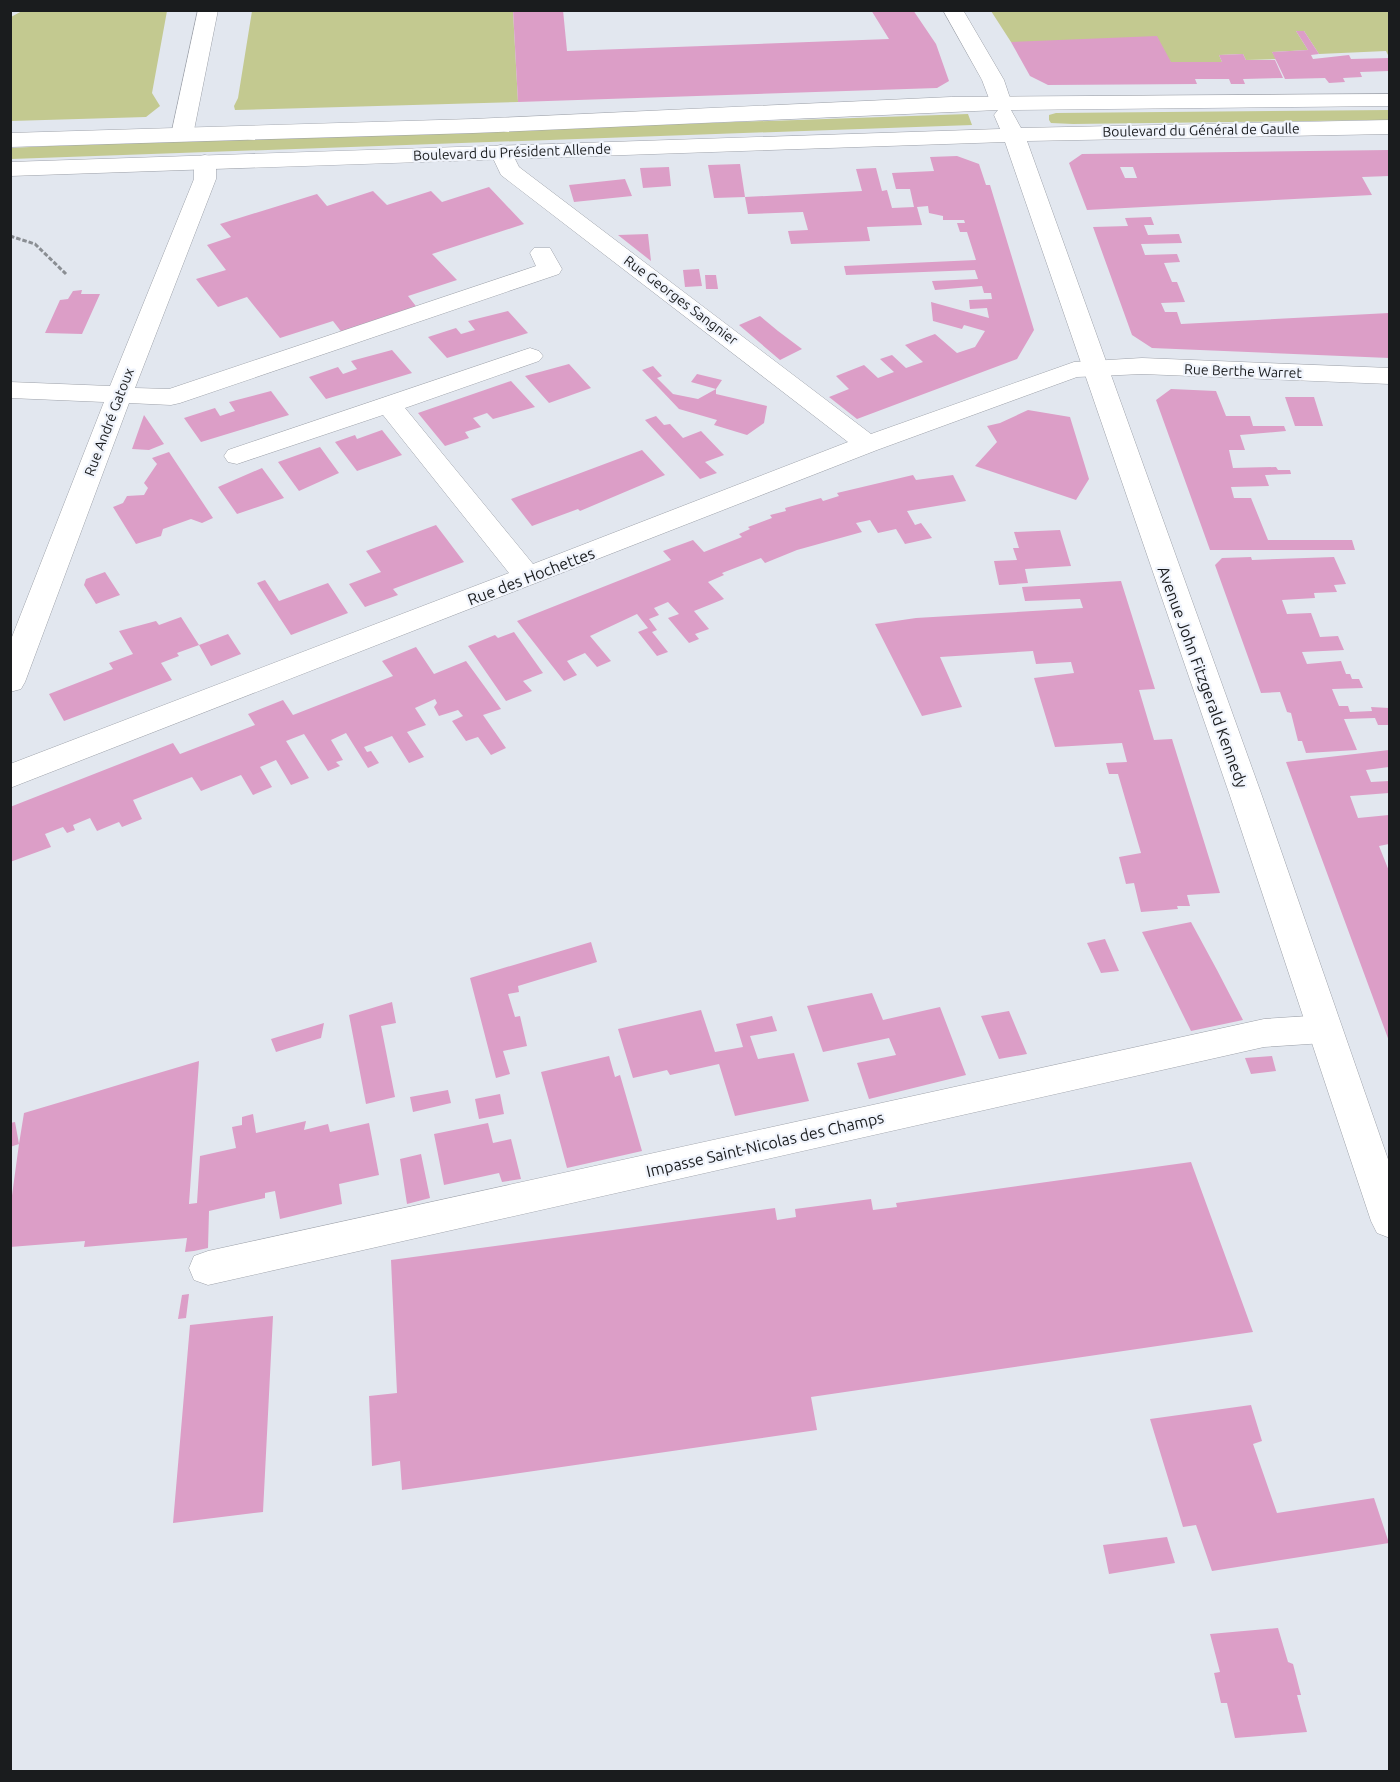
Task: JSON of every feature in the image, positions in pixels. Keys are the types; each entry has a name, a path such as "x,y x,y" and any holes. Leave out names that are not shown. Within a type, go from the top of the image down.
{"main road":[{"path":"182,135 208,10"},
{"name":"Avenue John Fitzgerald Kennedy","path":"953,10 993,80 1012,135 1029,173 1185,630 1245,793 1389,1221"},
{"name":"Boulevard du Général de Gaulle","path":"1001,104 1389,100"},
{"name":"Boulevard du Président Allende","path":"10,140 473,126 1001,104"},
{"name":"Boulevard du Général de Gaulle","path":"1012,135 1389,127"},
{"name":"Boulevard du Président Allende","path":"10,169 1012,135"},
{"name":"Rue Georges Sangnier","path":"501,152 509,170 868,444"},
{"name":"Rue André Gatoux","path":"10,682 119,394 205,179 205,162"},
{"path":"10,390 171,397 550,269 542,253"},
{"path":"237,456 530,356"},
{"name":"Rue Berthe Warret","path":"1052,377 1074,370 1142,366 1389,376"},
{"name":"Rue des Hochettes","path":"10,777 868,444 1052,377"},
{"path":"388,404 528,577"},
{"name":"Impasse Saint-Nicolas des Champs","path":"208,1268 390,1230 790,1137 1264,1033 1324,1029"}],"path":[{"path":"10,236 28,238 46,251 66,274"}],"green space":[{"path":"22,11 167,11 152,93 160,106 146,117 11,121 11,17"},
{"path":"252,11 513,11 518,102 235,110"},
{"path":"991,11 1389,11 1389,57 1386,51 1319,54 1304,31 1296,31 1308,50 1272,52 1277,59 1246,60 1243,54 1219,55 1222,62 1171,62 1031,42 1011,42"},
{"path":"1390,110 1389,120 1073,124 1051,123 1049,120 1049,115 1056,113"},
{"path":"968,114 972,125 11,159 11,148 49,146"}],"building":[{"path":"513,10 563,10 567,51 889,39 871,10 913,10 936,44 949,81 937,88 518,102"},
{"path":"1296,31 1304,31 1319,54 1311,55 1313,59 1349,55 1351,59 1389,58 1389,71 1360,72 1362,77 1343,78 1345,82 1329,83 1325,78 1285,79 1272,52 1308,50"},
{"path":"1157,36 1171,62 1222,62 1219,55 1243,54 1246,60 1275,60 1283,78 1243,79 1245,84 1231,84 1229,79 1195,79 1197,84 1048,85 1030,76 1011,42"},
{"path":"1389,150 1389,176 1362,177 1372,195 1087,210 1069,163 1082,154","holes":["1120,167 1133,167 1137,178 1125,178"]},
{"path":"957,156 979,164 986,185 990,185 1034,330 1017,359 857,419 829,397 849,389 836,376 864,365 878,378 894,372 880,359 892,355 906,368 923,362 905,345 935,334 957,353 975,347 985,331 964,325 962,329 933,321 931,302 989,318 987,308 970,309 969,300 992,299 991,293 984,293 982,286 935,290 932,281 978,279 975,270 846,275 844,266 976,260 967,232 960,232 957,223 965,223 964,220 943,220 943,216 929,213 928,206 917,207 922,225 867,227 870,241 791,244 788,231 808,230 803,212 748,214 745,197 862,191 856,169 876,168 882,191 887,190 892,208 914,207 910,189 896,189 892,173 934,171 930,157"},
{"path":"740,164 745,197 714,198 708,165"},
{"path":"669,167 671,186 643,188 640,168"},
{"path":"625,179 632,196 574,202 569,185"},
{"path":"489,187 524,224 432,254 457,280 408,296 419,310 343,334 333,321 280,338 247,297 218,307 196,279 226,270 207,245 231,237 220,224 317,194 327,206 373,191 387,205 431,191 442,202"},
{"path":"1151,217 1154,225 1144,225 1148,235 1179,234 1182,243 1141,244 1145,255 1177,254 1180,262 1164,263 1172,282 1177,282 1185,302 1161,303 1165,312 1177,312 1181,324 1389,313 1389,358 1152,348 1132,335 1093,227 1128,226 1125,218"},
{"path":"648,234 651,261 618,235"},
{"path":"699,269 702,286 685,287 683,270"},
{"path":"705,275 716,275 718,289 706,289"},
{"path":"82,290 81,294 100,294 82,334 45,333 60,300 68,299 73,291"},
{"path":"508,311 528,333 447,358 428,337 456,328 461,334 475,330 468,321"},
{"path":"760,316 802,349 780,360 739,325"},
{"path":"392,350 412,373 326,399 309,377 338,367 343,374 357,369 351,361"},
{"path":"569,364 591,388 549,403 525,376"},
{"path":"653,366 662,376 657,378 673,394 698,399 716,389 716,394 767,406 764,423 747,435 714,425 717,420 679,409 642,370"},
{"path":"697,374 722,380 716,389 691,382"},
{"path":"511,381 535,407 493,419 487,413 473,418 481,427 465,432 469,438 445,446 418,413"},
{"path":"1171,389 1216,391 1226,416 1250,416 1253,426 1284,426 1286,431 1240,435 1245,450 1229,450 1233,468 1276,467 1278,470 1290,470 1291,474 1265,475 1269,486 1231,487 1234,498 1251,498 1268,540 1352,540 1355,550 1210,550 1156,400"},
{"path":"271,391 289,415 201,442 184,418 215,408 220,416 235,411 229,402"},
{"path":"1285,397 1314,397 1323,426 1295,426"},
{"path":"1028,410 1070,417 1089,479 1076,500 975,466 997,442 987,426 1000,423"},
{"path":"144,415 164,444 149,450 132,449"},
{"path":"656,416 664,425 670,424 683,438 701,431 724,455 705,462 717,473 700,479 645,420"},
{"path":"382,430 402,455 357,471 335,442 355,435 357,439"},
{"path":"320,447 339,473 299,491 278,462"},
{"path":"642,450 665,475 580,511 578,509 532,526 511,499"},
{"path":"169,452 213,518 202,523 191,519 163,529 161,536 136,544 113,507 123,503 127,496 144,495 148,488 144,483 157,464 152,458"},
{"path":"262,468 284,498 237,514 218,487"},
{"path":"913,475 916,480 953,475 966,501 907,511 915,525 921,523 932,538 905,544 896,529 878,533 870,520 856,523 862,532 797,550 765,563 761,558 722,573 724,575 708,582 724,599 694,611 709,629 695,634 699,639 689,643 668,618 679,614 668,602 654,608 659,615 649,619 657,630 652,632 668,652 657,656 638,632 648,628 637,614 590,636 611,661 597,667 585,653 567,661 577,675 564,681 517,621 671,560 663,551 693,540 704,552 742,537 739,534 750,529 748,527 772,518 770,515 786,511 785,508 821,498 823,501 839,496 837,493"},
{"path":"436,525 464,562 393,589 398,595 365,607 349,584 381,572 366,551"},
{"path":"1060,530 1071,566 1025,569 1028,583 999,585 994,561 1017,560 1013,548 1019,548 1014,532"},
{"path":"1251,557 1252,560 1334,557 1346,584 1334,585 1337,592 1314,593 1315,598 1282,600 1287,614 1311,613 1320,637 1338,636 1344,650 1302,652 1307,664 1341,661 1346,674 1350,674 1352,679 1359,679 1363,688 1332,689 1339,706 1348,706 1350,712 1372,711 1371,707 1389,708 1389,725 1378,725 1375,718 1344,719 1357,750 1306,753 1302,741 1298,741 1291,713 1287,712 1280,692 1261,693 1215,565 1222,558"},
{"path":"105,572 120,595 96,604 84,585 86,579"},
{"path":"265,580 279,601 328,583 348,613 291,635 257,583"},
{"path":"1121,581 1155,689 1139,690 1154,740 1172,739 1220,893 1187,895 1190,906 1177,906 1178,909 1141,912 1134,883 1126,884 1119,857 1141,853 1118,774 1109,774 1106,763 1127,762 1122,743 1055,747 1034,678 1074,673 1071,662 1036,664 1033,651 940,657 962,707 922,716 875,624 916,618 1083,608 1080,599 1025,601 1022,587"},
{"path":"181,617 199,645 177,653 179,656 161,663 172,680 64,721 49,694 113,669 109,663 133,654 119,631 156,621 159,625"},
{"path":"514,632 543,673 523,681 532,691 506,701 468,646 495,635 498,638"},
{"path":"228,634 241,654 211,666 199,645"},
{"path":"416,647 434,674 466,661 501,709 483,715 506,748 491,755 478,737 466,741 452,721 463,716 458,710 439,716 434,707 437,703 435,699 415,708 426,725 407,732 424,757 409,763 392,736 364,747 367,752 371,751 379,763 368,768 346,733 331,740 343,760 336,762 340,766 328,771 304,734 286,741 309,778 291,785 276,760 260,767 272,787 253,795 241,775 201,791 192,777 133,800 142,819 122,827 119,822 97,831 90,818 73,825 75,830 67,833 63,827 45,834 51,847 10,862 10,807 173,743 180,754 255,725 248,714 283,700 293,715 393,676 382,661"},
{"path":"1389,750 1389,767 1366,770 1371,782 1389,781 1389,793 1350,796 1358,818 1389,815 1389,844 1379,846 1389,871 1389,1041 1286,762"},
{"path":"1191,922 1243,1020 1191,1031 1142,932"},
{"path":"1105,939 1119,971 1101,973 1087,943"},
{"path":"591,942 597,962 518,986 519,992 508,994 515,1017 520,1016 527,1046 503,1051 510,1074 496,1078 470,978"},
{"path":"872,993 883,1020 940,1007 966,1075 869,1099 857,1063 896,1055 889,1038 823,1052 807,1006"},
{"path":"392,1002 396,1023 381,1026 395,1097 366,1104 349,1015"},
{"path":"701,1010 715,1052 743,1047 736,1024 772,1016 777,1031 750,1036 758,1059 794,1053 809,1101 735,1116 719,1064 670,1075 667,1070 633,1078 618,1029"},
{"path":"1009,1011 1027,1054 999,1059 981,1016"},
{"path":"324,1023 321,1038 276,1052 271,1039"},
{"path":"609,1056 615,1077 620,1075 642,1151 567,1168 541,1072"},
{"path":"1272,1056 1276,1071 1251,1074 1245,1058"},
{"path":"199,1061 189,1204 197,1203 200,1156 236,1148 232,1127 242,1125 242,1117 253,1114 256,1133 306,1121 304,1130 328,1124 330,1132 369,1123 379,1175 339,1184 342,1204 280,1219 275,1191 265,1193 265,1198 209,1211 208,1248 194,1251 185,1252 187,1238 84,1247 85,1241 10,1247 10,1210 24,1113"},
{"path":"448,1090 451,1103 413,1112 410,1097"},
{"path":"500,1094 504,1114 479,1119 475,1099"},
{"path":"15,1122 19,1144 10,1147 10,1123"},
{"path":"488,1123 493,1143 511,1139 521,1179 502,1182 499,1173 444,1185 434,1134"},
{"path":"421,1154 430,1198 407,1204 400,1159"},
{"path":"1191,1162 1253,1332 811,1397 817,1430 402,1490 400,1461 372,1466 369,1396 397,1393 391,1260 775,1208 777,1220 796,1217 795,1209 871,1199 873,1210 897,1207 896,1203"},
{"path":"189,1294 186,1318 178,1319 182,1295"},
{"path":"273,1316 263,1512 173,1523 190,1325"},
{"path":"1251,1405 1262,1441 1253,1444 1277,1513 1374,1498 1389,1543 1212,1571 1196,1525 1183,1527 1150,1419"},
{"path":"1167,1537 1175,1563 1109,1574 1103,1545"},
{"path":"1278,1628 1288,1662 1293,1664 1301,1695 1297,1695 1307,1732 1235,1738 1227,1703 1221,1703 1214,1673 1220,1672 1210,1634"}]}
